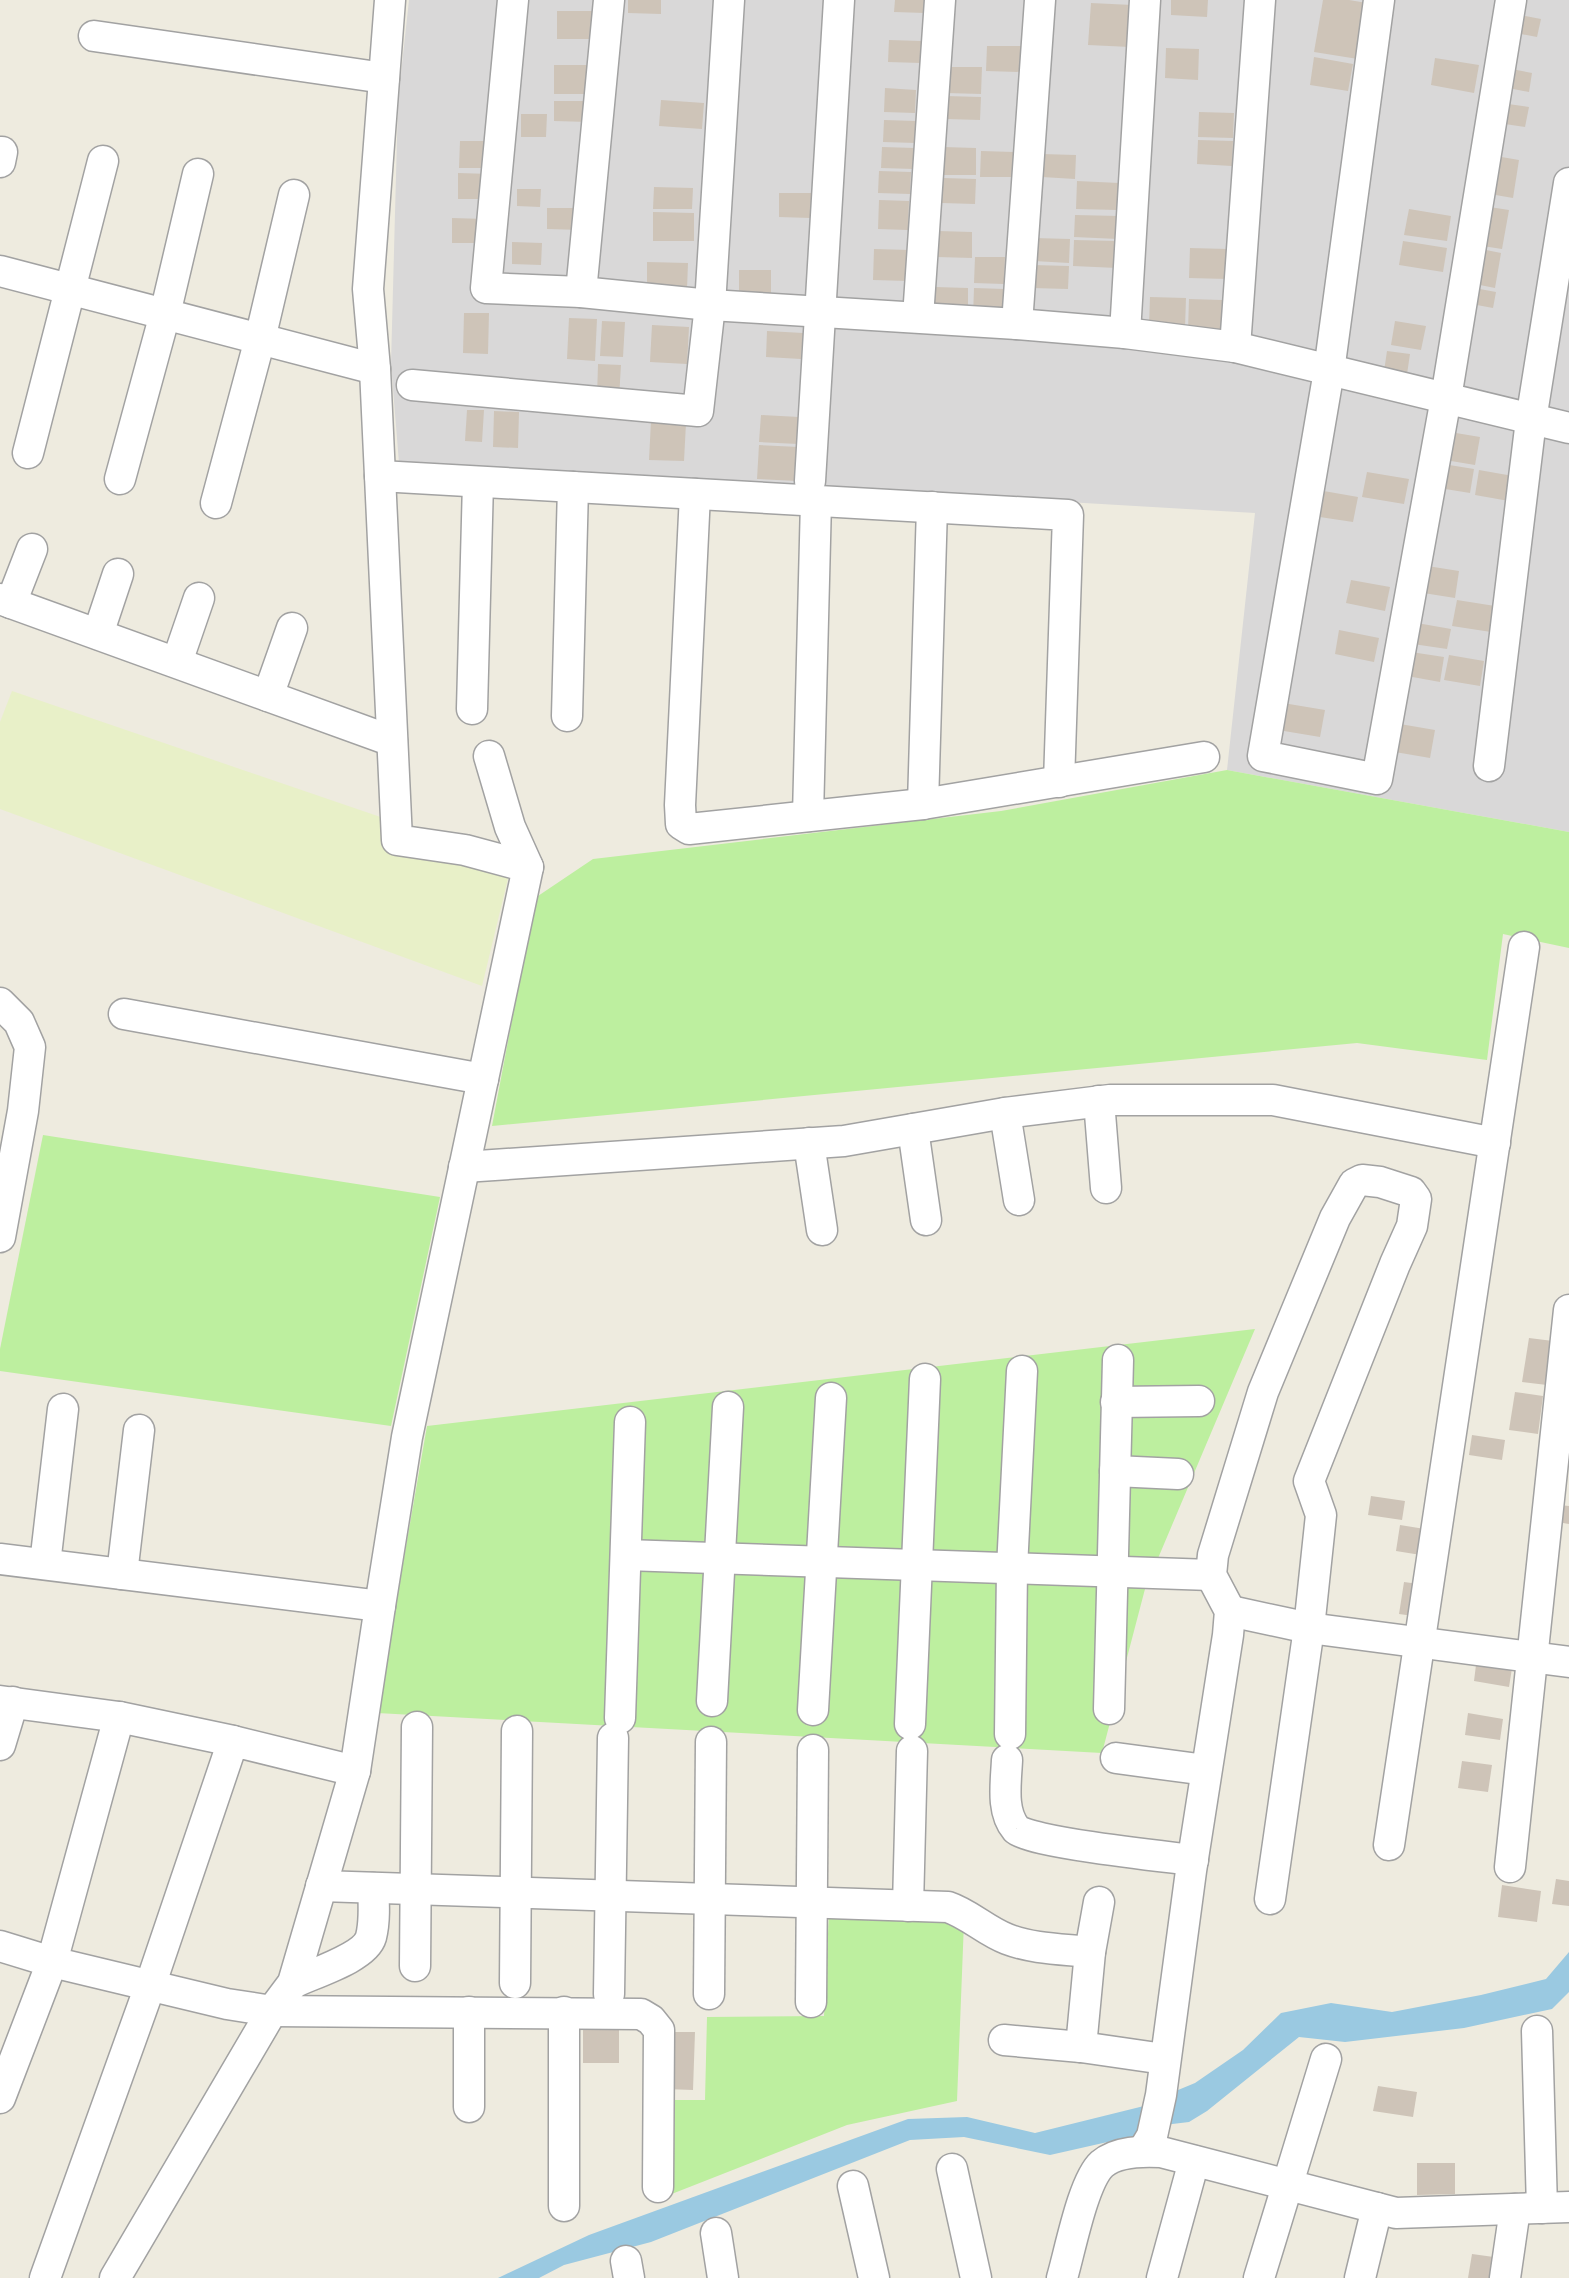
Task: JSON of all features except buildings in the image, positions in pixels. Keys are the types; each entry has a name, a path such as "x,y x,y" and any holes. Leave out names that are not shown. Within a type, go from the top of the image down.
{"street":[{"path":"390,0 368,289 375,369 397,840 465,850 528,867"},
{"path":"513,0 486,288 581,292 710,304 1017,324 1125,333 1235,347 1569,428"},
{"path":"581,292 609,0"},
{"path":"412,384 698,411 710,304 729,0"},
{"path":"808,816 813,491 820,310 839,0"},
{"path":"918,317 940,0"},
{"path":"1017,324 1040,0"},
{"path":"1125,333 1145,0"},
{"path":"1235,347 1260,0"},
{"path":"1379,0 1328,370 1262,756 1377,779 1446,398 1511,0"},
{"path":"94,36 384,78"},
{"path":"28,453 103,161"},
{"path":"120,479 165,314 198,174"},
{"path":"1489,766 1531,420 1569,183"},
{"path":"216,503 260,339 294,195"},
{"path":"0,271 375,369"},
{"path":"380,476 695,494 813,491 932,507 1068,515 1059,782"},
{"path":"472,709 478,482"},
{"path":"568,716 573,487"},
{"path":"695,494 680,805 681,824 689,830 923,804 1204,757"},
{"path":"923,804 932,507"},
{"path":"32,549 6,601 392,741"},
{"path":"98,634 118,574"},
{"path":"177,662 199,598"},
{"path":"268,696 292,628"},
{"path":"115,2278 272,2011 293,1983 355,1771 407,1437 528,867 510,827 489,756"},
{"path":"1389,1845 1524,947"},
{"path":"0,1003 19,1022 30,1047 23,1111 0,1237"},
{"path":"124,1014 483,1079"},
{"path":"464,1167 844,1141 1005,1113 1098,1101 1273,1100 1495,1143"},
{"path":"1098,1101 1106,1188"},
{"path":"1005,1113 1019,1200"},
{"path":"913,1129 926,1220"},
{"path":"809,1143 822,1230"},
{"path":"1062,2278 1090,2180 1103,2163 1147,2143 1161,2095 1164,2059 1230,1611 1211,1575 1213,1555 1263,1392 1335,1217 1354,1184 1362,1180 1380,1182 1410,1192 1416,1199 1416,1211 1409,1237 1395,1264 1309,1481 1321,1515 1309,1628 1270,1899"},
{"path":"1510,1867 1569,1310"},
{"path":"1109,1709 1118,1360"},
{"path":"1022,1371 1012,1568 1006,1807 1012,1824 1019,1833 1193,1860"},
{"path":"908,1906 911,1738 925,1379"},
{"path":"813,1710 831,1398"},
{"path":"1116,1402 1199,1401"},
{"path":"712,1701 728,1407"},
{"path":"45,1564 63,1409"},
{"path":"609,1994 610,1896 630,1422"},
{"path":"122,1574 139,1430"},
{"path":"1115,1471 1178,1474"},
{"path":"626,1555 1211,1575"},
{"path":"0,1559 380,1606"},
{"path":"1230,1611 1309,1628 1569,1662"},
{"path":"0,1745 6,1701 119,1717 355,1771"},
{"path":"0,2098 52,1962 119,1717"},
{"path":"415,1966 417,1727"},
{"path":"515,1983 517,1731"},
{"path":"45,2278 150,1986 233,1741"},
{"path":"709,1994 711,1742"},
{"path":"811,2002 813,1750"},
{"path":"1115,1758 1206,1770"},
{"path":"321,1886 948,1908 963,1912 1005,1939 1034,1947 1090,1952"},
{"path":"293,1983 355,1956 370,1940 374,1915 373,1888"},
{"path":"1081,2047 1090,1952 1099,1902"},
{"path":"0,1946 150,1986 227,2004 272,2011 641,2014 651,2020 659,2030 658,2187"},
{"path":"469,2012 469,2107"},
{"path":"564,2012 564,2206"},
{"path":"1505,2278 1542,2208 1537,2031"},
{"path":"1004,2040 1081,2047 1164,2059"},
{"path":"1259,2278 1326,2059"},
{"path":"1147,2143 1161,2152 1396,2213 1542,2208"},
{"path":"1163,2278 1194,2161"},
{"path":"952,2169 976,2278"},
{"path":"853,2186 874,2278"},
{"path":"1360,2278 1377,2208"},
{"path":"716,2233 723,2278"}],"shaded area":[{"path":"409,0 1569,0 1569,832 1227,770 1255,513 399,463 391,364 398,101"}],"green space":[{"path":"12,691 512,862 482,986 0,809 0,722"},
{"path":"1227,770 1569,832 1569,948 1503,934 1487,1060 1357,1043 492,1126 535,898 593,859 1001,811"},
{"path":"43,1135 440,1197 391,1426 0,1371 0,1349"},
{"path":"1255,1329 1145,1589 1102,1753 377,1713 427,1426"},
{"path":"829,1913 964,1922 957,2101 847,2125 664,2197 666,2100 705,2100 707,2017 824,2016"}],"water":[{"path":"1569,1952 1569,1992 1552,2009 1464,2028 1345,2042 1299,2037 1207,2111 1189,2122 1164,2125 1166,2095 1195,2083 1243,2050 1281,2013 1331,2003 1392,2012 1481,1995 1546,1979"},
{"path":"1148,2105 1143,2134 1050,2155 964,2137 910,2140 651,2242 564,2265 539,2278 498,2278 589,2235 908,2119 967,2117 1035,2133"}]}
